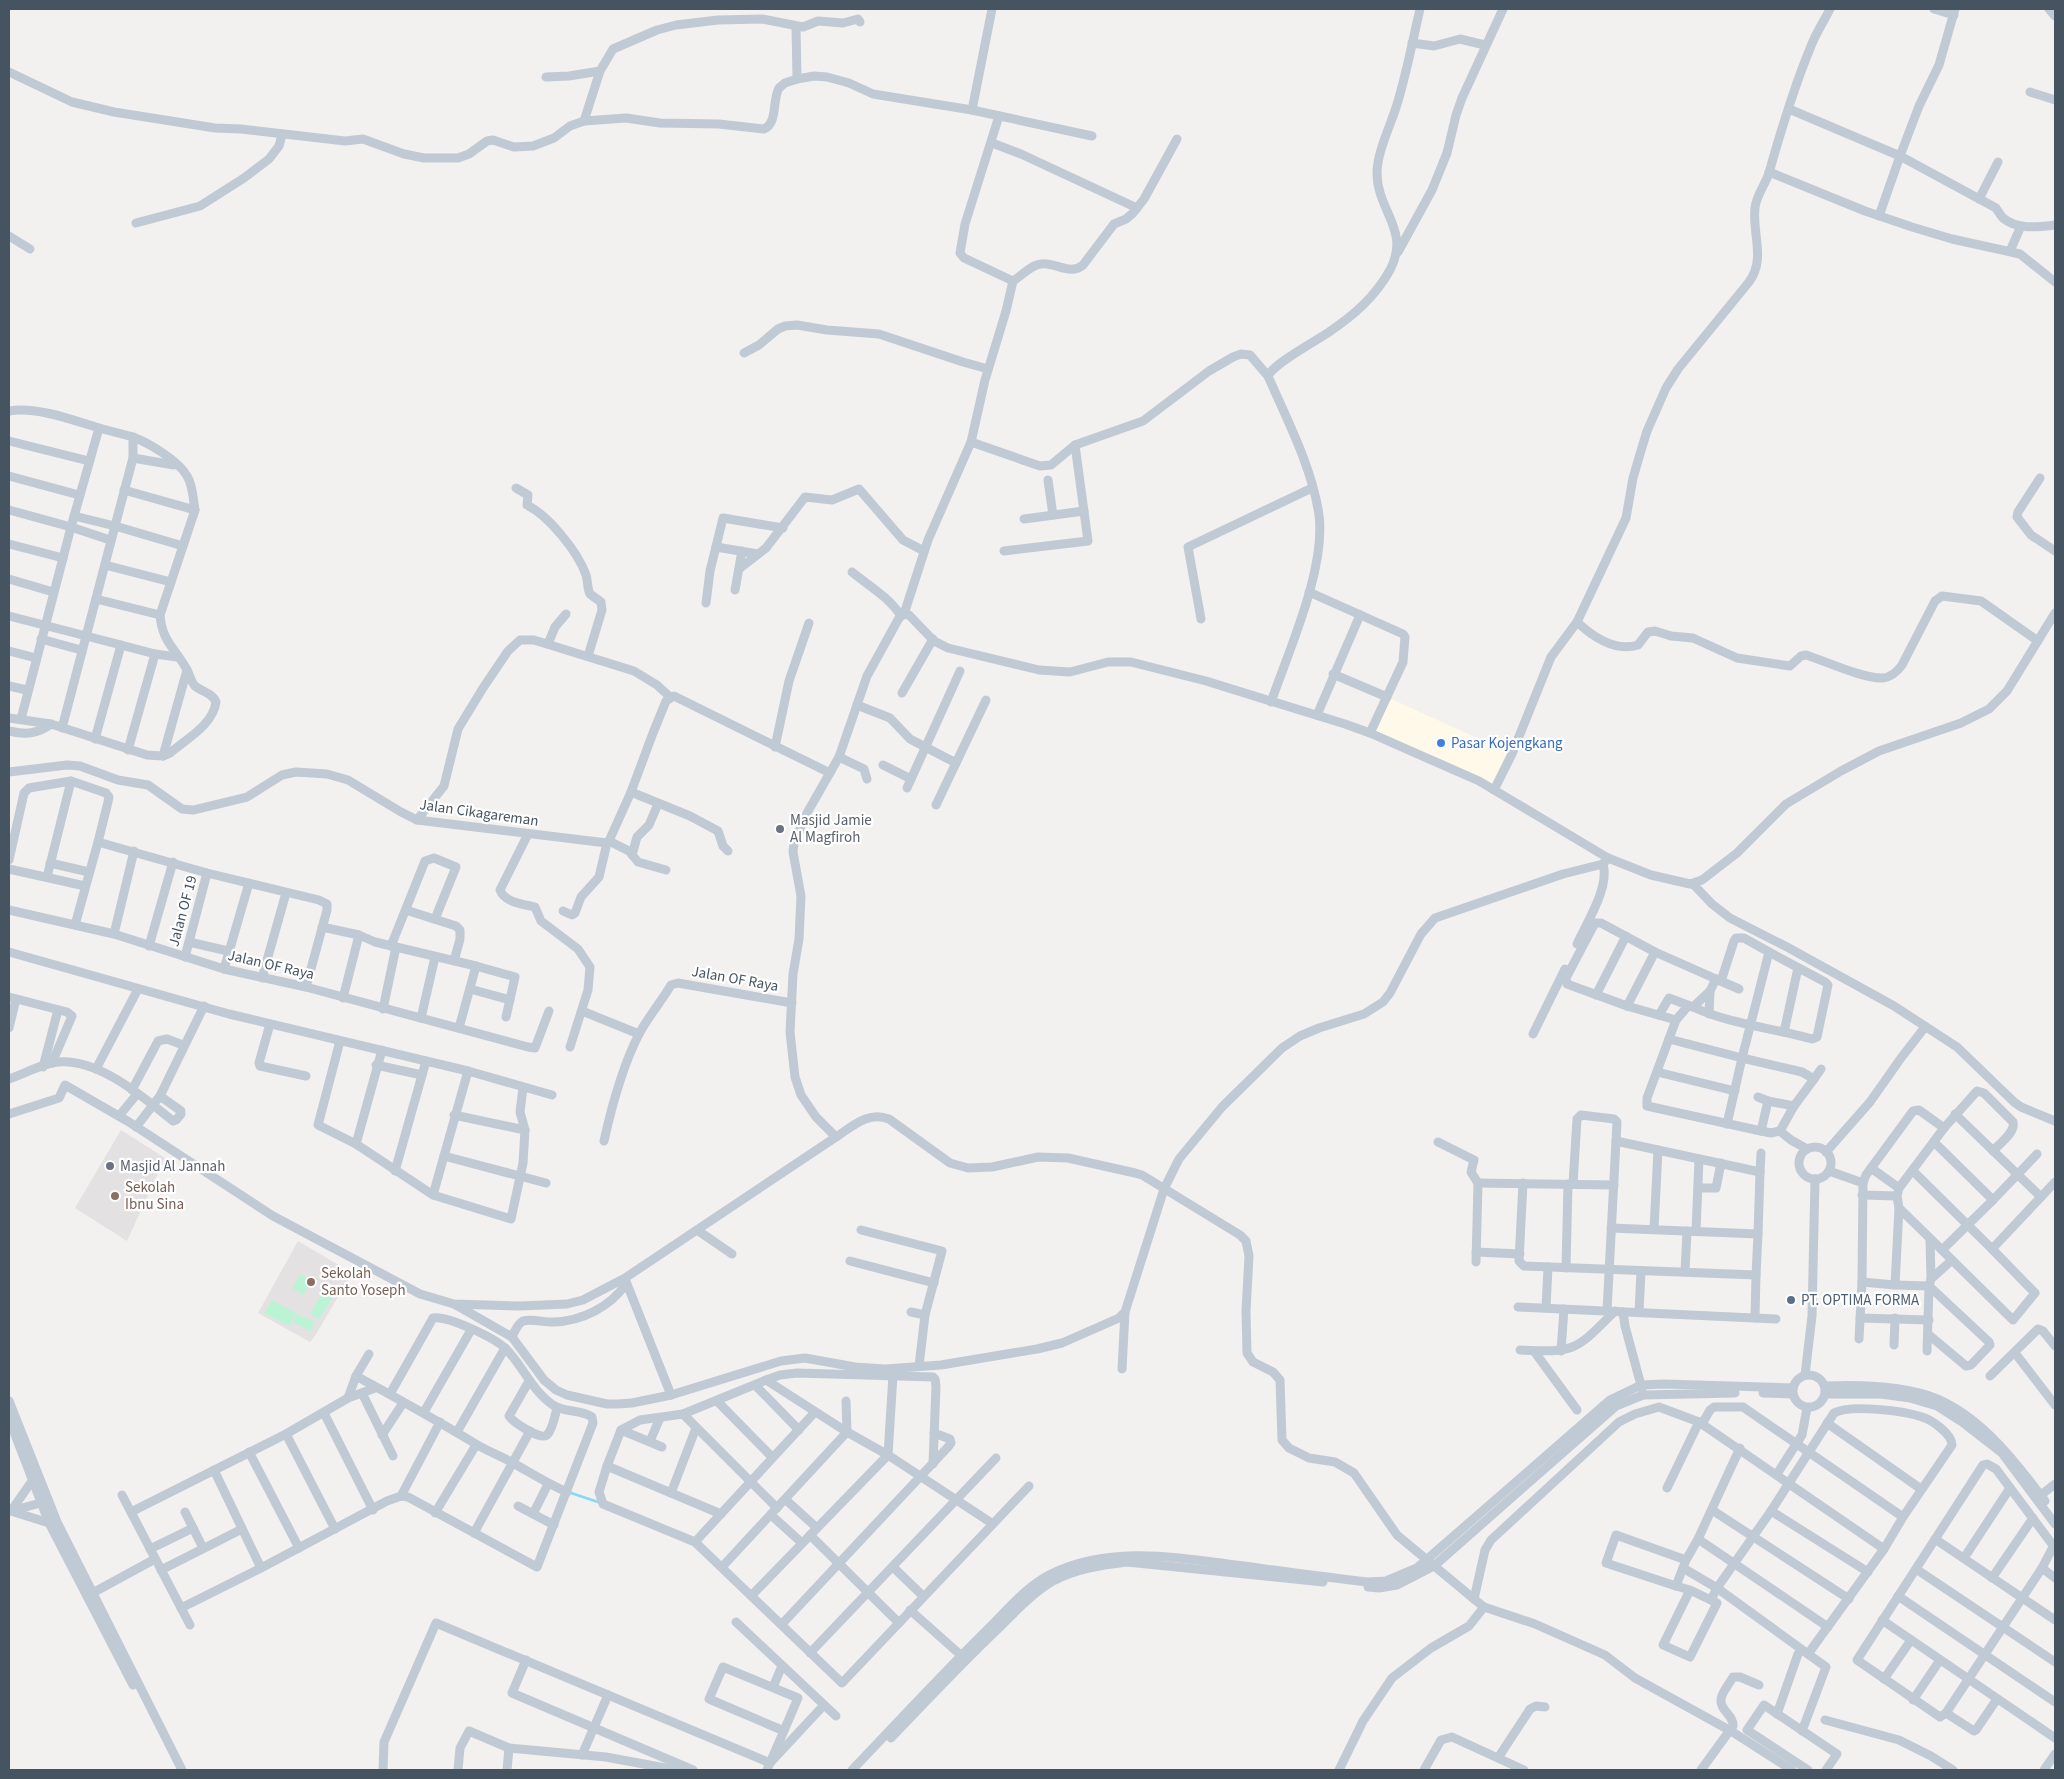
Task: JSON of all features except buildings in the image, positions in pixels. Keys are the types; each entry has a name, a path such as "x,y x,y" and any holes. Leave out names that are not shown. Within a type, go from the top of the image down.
{"street":[{"path":"972,110 992,9"},
{"path":"1398,252 1394,228 1380,191 1377,171 1399,100 1420,9"},
{"path":"1268,376 1270,372 1287,358 1329,332 1367,302 1389,271 1398,252 1424,209 1444,163 1456,115 1503,9"},
{"path":"1494,790 1512,754 1551,657 1577,622 1626,518 1633,478 1647,431 1666,388 1678,369 1756,271 1758,246 1755,206 1769,172 1776,144 1811,45 1830,9"},
{"path":"1879,216 1919,106 1940,65 1955,12 1934,9"},
{"path":"2049,9 2055,16"},
{"path":"584,121 600,71 613,49 638,37 676,25 762,19 796,27 807,27 818,21 843,24 858,19 860,22"},
{"path":"796,27 797,79"},
{"path":"1412,43 1434,46 1460,39 1486,45"},
{"path":"546,77 569,76 600,71"},
{"path":"9,72 72,102 114,112 197,126 345,141 363,139 404,154 424,158 453,159 469,154 490,140 514,147 533,146 554,138 570,126 584,121 626,118 660,123 719,124 764,129 770,125 777,91 785,83 814,76 827,77 849,83 873,94 972,110 1092,136"},
{"path":"2030,92 2055,100"},
{"path":"1789,109 1900,156 1996,208 2004,219 2021,226 2040,228 2055,225"},
{"path":"999,116 965,224 960,253 964,258 1013,281"},
{"path":"136,223 200,206 244,178 269,159 280,146 282,135"},
{"path":"836,1137 816,1117 801,1095 795,1077 790,1032 793,974 799,939 801,896 793,852 794,843 802,822 839,757 873,663 902,615 924,551 972,442 988,369 1013,281 1034,266 1041,264 1072,270 1078,269 1091,256 1114,224 1126,220 1137,208 1162,168 1177,139"},
{"path":"992,143 1021,154 1137,208"},
{"path":"1979,199 1998,162"},
{"path":"1769,172 1879,216 1952,238 2010,251 2023,256 2055,282"},
{"path":"2010,251 2021,226"},
{"path":"9,236 30,249"},
{"path":"744,353 759,345 778,329 797,325 827,330 879,334 988,369"},
{"path":"972,442 1044,466 1051,465 1074,445 1143,421 1209,371 1232,357 1241,354 1250,355 1268,376 1296,441 1312,488 1319,523 1315,570 1309,592 1270,702"},
{"path":"9,411 22,409 134,437 155,448 177,465 188,478 195,510 160,615 163,633 187,670 194,685 216,699 216,708 208,721 163,756 128,750 51,724 9,718"},
{"path":"21,719 53,592 98,428"},
{"path":"62,728 133,458 134,437"},
{"path":"9,441 89,462"},
{"path":"1004,552 1088,540 1074,445"},
{"path":"133,458 177,465"},
{"path":"9,476 79,495"},
{"path":"2040,478 2018,512 2017,518 2031,535 2055,551"},
{"path":"1048,480 1053,515"},
{"path":"516,488 528,495 527,505 547,519 566,542 586,574 590,594 601,602 602,610 588,656"},
{"path":"1201,619 1188,547 1312,488"},
{"path":"739,570 766,548 805,497 832,500 859,489 904,540 924,551"},
{"path":"124,490 195,510"},
{"path":"9,510 71,526 110,540"},
{"path":"1024,518 1084,511"},
{"path":"74,516 183,546"},
{"path":"706,603 710,571 724,518 783,528"},
{"path":"9,544 63,558"},
{"path":"716,547 758,554"},
{"path":"735,590 742,551"},
{"path":"105,565 171,582"},
{"path":"852,572 886,598 902,615 909,615 933,639 948,648 1039,670 1070,672 1108,662 1131,662 1206,681 1317,715 1370,732 1457,771 1494,790 1605,861 1665,880 1693,884 1711,875 1738,853 1786,804 1824,780 1879,751 1961,723 1989,709 2007,691 2055,613"},
{"path":"9,579 53,592"},
{"path":"1309,592 1403,634 1405,637 1403,662 1370,732"},
{"path":"1577,622 1598,639 1619,646 1638,645 1649,631 1655,631 1671,636 1693,638 1744,660 1790,666 1806,655 1883,678 1897,672 1935,602 1942,596 1981,601 2038,641"},
{"path":"96,599 160,615"},
{"path":"548,644 555,627 566,614"},
{"path":"1317,715 1360,615"},
{"path":"9,616 155,654 177,656"},
{"path":"774,746 789,681 809,623"},
{"path":"41,639 81,650"},
{"path":"417,820 444,786 458,729 508,651 523,639 548,644 642,674 670,696 677,696 830,773"},
{"path":"902,693 933,639"},
{"path":"95,739 121,645"},
{"path":"9,651 36,658"},
{"path":"128,750 155,654"},
{"path":"163,756 187,670"},
{"path":"883,765 909,783 960,671"},
{"path":"1333,674 1387,697"},
{"path":"9,686 28,690"},
{"path":"563,911 572,916 575,913 581,896 599,877 608,842 631,792 652,733 670,696"},
{"path":"936,805 986,700"},
{"path":"858,706 890,718 896,722 905,735 925,748 956,763"},
{"path":"9,731 34,734 41,732 51,724"},
{"path":"839,757 864,769 867,779"},
{"name":"Jalan Cikagareman","path":"9,772 67,765 80,766 118,780 148,785 182,809 193,810 247,797 282,775 296,772 327,774 348,780 400,812 417,820 608,842"},
{"path":"48,877 71,781"},
{"path":"9,860 24,793 27,789 71,781 106,793 109,797 75,925"},
{"path":"631,792 690,816 718,831 723,846 728,851"},
{"path":"632,854 637,838 649,825 658,804"},
{"path":"528,834 500,890 511,901 535,907 541,921 584,955 590,967 588,990 570,1048"},
{"path":"98,842 327,904 306,987"},
{"path":"608,842 632,854 638,862 666,870"},
{"path":"114,934 134,851"},
{"path":"383,1009 393,947 426,861 434,858 456,867 435,919"},
{"path":"1533,1034 1603,886 1606,873 1605,861"},
{"path":"1122,1369 1125,1312 1164,1189 1180,1159 1222,1107 1282,1048 1300,1036 1364,1014 1383,1002 1390,993 1425,927 1435,918 1605,861"},
{"path":"149,946 173,862"},
{"path":"50,863 89,872"},
{"path":"9,869 85,886"},
{"name":"Jalan OF 19","path":"185,957 207,873"},
{"path":"224,968 248,884"},
{"path":"1693,884 1700,893 1730,918 1787,946 1861,988 1957,1047 2014,1102 2055,1121"},
{"path":"262,978 286,893"},
{"name":"Jalan OF Raya","path":"9,910 114,934 224,968 306,987 528,1047 535,1048 549,1011"},
{"path":"406,910 456,926 460,930 460,939 454,961"},
{"path":"1676,1020 1627,1006 1567,984 1566,980 1594,924 1601,922 1655,952 1739,989"},
{"path":"322,928 359,935 393,947 515,977 506,1017"},
{"path":"343,998 359,935"},
{"path":"1596,995 1626,936"},
{"path":"1659,1015 1669,998 1690,1006 1709,1014 1816,1040 1827,983 1744,938 1736,938 1734,941 1719,980 1710,991 1690,1006 1676,1020 1646,1098 1647,1106 1771,1133 1780,1131 1794,1106 1821,1069"},
{"path":"189,942 228,951"},
{"path":"9,952 270,1024 468,1071 552,1095"},
{"path":"1627,1006 1655,952"},
{"path":"1727,1124 1769,952"},
{"path":"421,1018 435,957"},
{"path":"458,1028 476,966"},
{"path":"1784,1032 1798,968"},
{"name":"Jalan OF Raya","path":"604,1141 611,1107 628,1058 639,1034 670,985 678,983 792,1003"},
{"path":"96,1069 138,989"},
{"path":"470,989 510,1000"},
{"path":"1709,1014 1710,991"},
{"path":"9,1028 12,998 67,1012 72,1018 52,1063"},
{"path":"136,1127 160,1096 183,1045 204,1006"},
{"path":"43,1067 58,1010"},
{"path":"582,1011 639,1034"},
{"path":"270,1024 259,1063 260,1066 306,1076"},
{"path":"1826,1152 1870,1102 1926,1027"},
{"path":"119,1116 135,1092 158,1042 167,1039 183,1045"},
{"path":"1669,1039 1802,1072 1814,1079"},
{"path":"340,1041 318,1125 356,1144 433,1195 511,1219 520,1176 525,1130 520,1112 523,1088"},
{"path":"356,1144 376,1065 382,1050"},
{"path":"395,1171 426,1061"},
{"path":"9,1079 52,1063 75,1064 96,1069 114,1076 173,1121 176,1120 181,1111 160,1096"},
{"path":"376,1065 422,1075"},
{"path":"433,1195 454,1115 468,1071"},
{"path":"1657,1072 1735,1091"},
{"path":"9,1114 59,1098 66,1085 119,1116 273,1216 420,1294 454,1304 512,1336 544,1380 567,1395 607,1404 632,1403 670,1395 782,1361 805,1358 855,1367 885,1369 1037,1350 1062,1343 1119,1318 1125,1312"},
{"path":"1895,1284 1899,1208 1898,1192 1944,1128 1977,1091 1984,1094 2013,1122 2012,1130 1993,1151"},
{"path":"1758,1097 1794,1106"},
{"path":"1762,1131 1768,1101"},
{"path":"1859,1339 1862,1282 1863,1183 1871,1168 1912,1111 1920,1110 1944,1128"},
{"path":"1955,1114 2041,1197"},
{"path":"454,1115 525,1130"},
{"path":"454,1304 520,1306 567,1304 584,1300 625,1281 836,1137 871,1116 879,1115 899,1125 950,1163 968,1168 992,1167 1038,1157 1068,1158 1135,1173 1228,1228 1246,1242 1249,1256 1246,1311 1247,1353 1252,1362 1273,1372 1280,1380 1282,1440 1288,1448 1299,1454 1335,1462 1354,1473 1397,1535 1474,1600 1484,1606 1535,1624 1605,1655 1635,1678 1731,1731 1792,1770"},
{"path":"1566,1268 1570,1184 1576,1122 1581,1115 1614,1119 1617,1122 1609,1269 1615,1311 1625,1326 1642,1390"},
{"path":"1780,1131 1807,1150"},
{"path":"1616,1141 1760,1172"},
{"path":"1438,1142 1474,1160 1471,1172 1478,1182 1476,1262"},
{"path":"1934,1142 1993,1200"},
{"path":"1817,1148 1826,1152 1830,1162 1828,1171 1822,1177 1815,1179 1803,1174 1799,1165 1801,1156 1807,1150 1817,1148"},
{"path":"1654,1229 1658,1150"},
{"path":"1755,1318 1761,1154"},
{"path":"1942,1250 2037,1154"},
{"path":"444,1156 546,1183"},
{"path":"1685,1272 1698,1188 1699,1159"},
{"path":"1698,1188 1716,1188 1721,1164"},
{"path":"1871,1168 1898,1192"},
{"path":"1828,1171 1863,1183"},
{"path":"1899,1208 2010,1319 2015,1319 2036,1293 1913,1171"},
{"path":"1805,1376 1812,1316 1815,1179"},
{"path":"1478,1182 1614,1185"},
{"path":"1992,1249 2055,1182"},
{"path":"1523,1183 1519,1262 1522,1266 1756,1275"},
{"path":"1862,1195 1898,1192"},
{"path":"1611,1228 1758,1234"},
{"path":"698,1230 732,1254"},
{"path":"861,1230 942,1251 925,1315 919,1366"},
{"path":"1928,1351 1930,1239"},
{"path":"1476,1252 1520,1254"},
{"path":"1862,1282 1895,1284 1930,1283 1952,1260"},
{"path":"850,1261 934,1282"},
{"path":"1546,1308 1548,1267"},
{"path":"1639,1312 1641,1271"},
{"path":"512,1336 518,1326 524,1321 553,1322 573,1320 595,1311 617,1296 625,1281"},
{"path":"625,1281 648,1334 670,1395"},
{"path":"1929,1335 1966,1366 1971,1365 1990,1345 1930,1283"},
{"path":"1518,1307 1776,1319"},
{"path":"1561,1351 1564,1309"},
{"path":"1520,1350 1561,1351 1570,1349 1585,1342 1615,1311"},
{"path":"911,1312 925,1315"},
{"path":"181,1608 401,1496 408,1497 537,1567 567,1492 593,1419 590,1416 557,1408 550,1404 529,1381 505,1348 448,1318 433,1318 390,1394"},
{"path":"1860,1318 1929,1320"},
{"path":"1894,1345 1895,1318"},
{"path":"1990,1376 2015,1354 2038,1329 2043,1331 2055,1346"},
{"path":"424,1412 471,1330"},
{"path":"457,1432 505,1348"},
{"path":"1534,1351 1577,1410"},
{"path":"348,1398 356,1376 370,1354"},
{"path":"2015,1354 2055,1405"},
{"path":"933,1464 935,1379 928,1376 797,1373 780,1375 766,1380 756,1386 683,1414 640,1420 621,1430 606,1466 599,1492 603,1504 694,1542 752,1595 842,1683 1029,1486"},
{"path":"752,1595 888,1455 892,1375"},
{"path":"356,1376 403,1403 424,1412 476,1445 513,1463 548,1484 567,1492"},
{"path":"1805,1376 1817,1377 1825,1390 1821,1403 1812,1408 1807,1408 1798,1403 1793,1391 1797,1380 1805,1376"},
{"path":"766,1380 847,1432 888,1455 993,1524"},
{"path":"529,1381 509,1416 512,1421 538,1436 548,1435 557,1408"},
{"path":"860,1770 1029,1588 1048,1575 1091,1560 1120,1556 1183,1559 1367,1582 1386,1581 1431,1562 1610,1400 1664,1384 1793,1391"},
{"path":"756,1386 799,1430"},
{"path":"131,1512 286,1434 348,1398 375,1388"},
{"path":"1825,1390 1902,1389 1921,1393 1939,1400 1970,1419 1996,1439 2018,1464 2055,1514"},
{"path":"1825,1390 1910,1398 1937,1406 1962,1422 2002,1453 2055,1524"},
{"path":"362,1393 393,1456"},
{"path":"9,1401 49,1523 89,1594 182,1770"},
{"path":"717,1401 772,1457"},
{"path":"722,1567 847,1432 846,1401"},
{"path":"382,1435 403,1403"},
{"path":"1474,1600 1485,1550 1491,1540 1619,1422 1635,1414 1659,1407 1701,1423 1740,1448 1884,1549"},
{"path":"1667,1488 1701,1423 1710,1410 1714,1407 1743,1407 1903,1517"},
{"path":"1777,1474 1802,1435 1807,1408"},
{"path":"1711,1600 1717,1588 1771,1511 1834,1413 1845,1409 1895,1412 1925,1418 1950,1437 1952,1445 1903,1517 1884,1549 1808,1654"},
{"path":"694,1542 815,1412"},
{"path":"324,1413 373,1510"},
{"path":"683,1414 750,1483 802,1543"},
{"path":"830,1421 846,1416"},
{"path":"650,1440 660,1418"},
{"path":"9,1419 32,1482 176,1770"},
{"path":"401,1496 440,1422"},
{"path":"1827,1423 1921,1490"},
{"path":"671,1493 696,1428"},
{"path":"621,1430 650,1440 662,1447"},
{"path":"474,1533 530,1431"},
{"path":"782,1624 933,1464 951,1441 934,1433"},
{"path":"286,1434 335,1529"},
{"path":"435,1513 476,1445"},
{"path":"1676,1586 1684,1564 1712,1510 1740,1448"},
{"path":"249,1452 299,1548"},
{"path":"810,1653 996,1458"},
{"path":"1983,1465 1990,1465 1996,1469 2033,1518 2052,1544 2050,1572 2022,1598 1944,1715 1937,1716 1857,1660 1983,1465"},
{"path":"606,1466 721,1514"},
{"path":"214,1470 261,1568"},
{"path":"10,1511 32,1482"},
{"path":"533,1514 548,1484"},
{"path":"2041,1495 2055,1484"},
{"path":"1964,1558 2010,1488"},
{"path":"122,1495 190,1625"},
{"path":"786,1500 839,1564 899,1623"},
{"path":"10,1511 43,1502"},
{"path":"518,1506 554,1525"},
{"path":"1712,1510 1849,1599"},
{"path":"10,1511 49,1523"},
{"path":"1771,1511 1868,1572"},
{"path":"185,1512 202,1548"},
{"path":"1992,1578 2033,1518"},
{"path":"150,1549 193,1528"},
{"path":"161,1570 242,1529"},
{"path":"1690,1590 1663,1645 1690,1657 1717,1603 1690,1590 1606,1563 1616,1536 1684,1564 1826,1667 1802,1731"},
{"path":"1698,1538 1736,1562 1828,1627"},
{"path":"1935,1539 2055,1620"},
{"path":"89,1594 155,1559"},
{"path":"893,1567 923,1596"},
{"path":"1916,1569 2055,1662"},
{"path":"1898,1596 2055,1702"},
{"path":"1339,1770 1363,1721 1392,1678 1431,1648 1469,1626 1484,1606"},
{"path":"910,1610 963,1658"},
{"path":"1882,1620 2055,1738"},
{"path":"736,1622 836,1716"},
{"path":"384,1770 384,1742 436,1623 608,1695 769,1766"},
{"path":"1884,1680 1911,1640"},
{"path":"1777,1714 1798,1654"},
{"path":"852,1770 963,1658"},
{"path":"526,1660 512,1694 693,1770"},
{"path":"1913,1700 1940,1660"},
{"path":"773,1688 782,1666"},
{"path":"769,1766 784,1731 798,1698 723,1667 709,1699 784,1731"},
{"path":"1701,1770 1712,1753 1731,1731 1734,1722 1721,1702 1731,1680 1736,1676 1759,1686"},
{"path":"582,1754 608,1695"},
{"path":"1946,1713 1974,1731 1997,1699"},
{"path":"769,1766 824,1705"},
{"path":"1498,1758 1530,1709 1536,1706 1545,1707"},
{"path":"1808,1770 1747,1730 1764,1706 1837,1754 1826,1770"},
{"path":"1825,1720 1899,1740 1931,1756 1953,1770"},
{"path":"458,1770 460,1748 469,1731 509,1748 606,1757 676,1770"},
{"path":"1424,1770 1441,1740 1447,1738 1455,1738 1524,1770"},
{"path":"507,1770 509,1748"},
{"path":"2044,1770 2055,1754"}],"shaded area":[{"name":"Pasar Kojengkang","path":"1387,697 1512,754 1494,790 1370,733"},
{"name":"Sekolah Ibnu Sina","path":"121,1130 165,1158 127,1241 75,1208"},
{"name":"Sekolah Santo Yoseph","path":"298,1241 352,1273 310,1342 258,1313"}],"green space":[{"path":"300,1274 311,1280 303,1295 292,1288"},
{"path":"323,1292 333,1297 319,1319 310,1314"},
{"path":"272,1300 296,1313 289,1326 264,1313"},
{"path":"297,1314 315,1322 310,1331 293,1322"}],"waterway":[{"path":"568,1492 601,1503"}],"place":[{"name":"Pasar Kojengkang","path":"1441,743"},
{"name":"Masjid Jamie Al Magfiroh","path":"780,829"},
{"name":"Masjid Al Jannah","path":"110,1166"},
{"name":"Sekolah Ibnu Sina","path":"115,1196"},
{"name":"Sekolah Santo Yoseph","path":"311,1282"},
{"name":"PT. OPTIMA FORMA","path":"1791,1300"}]}
